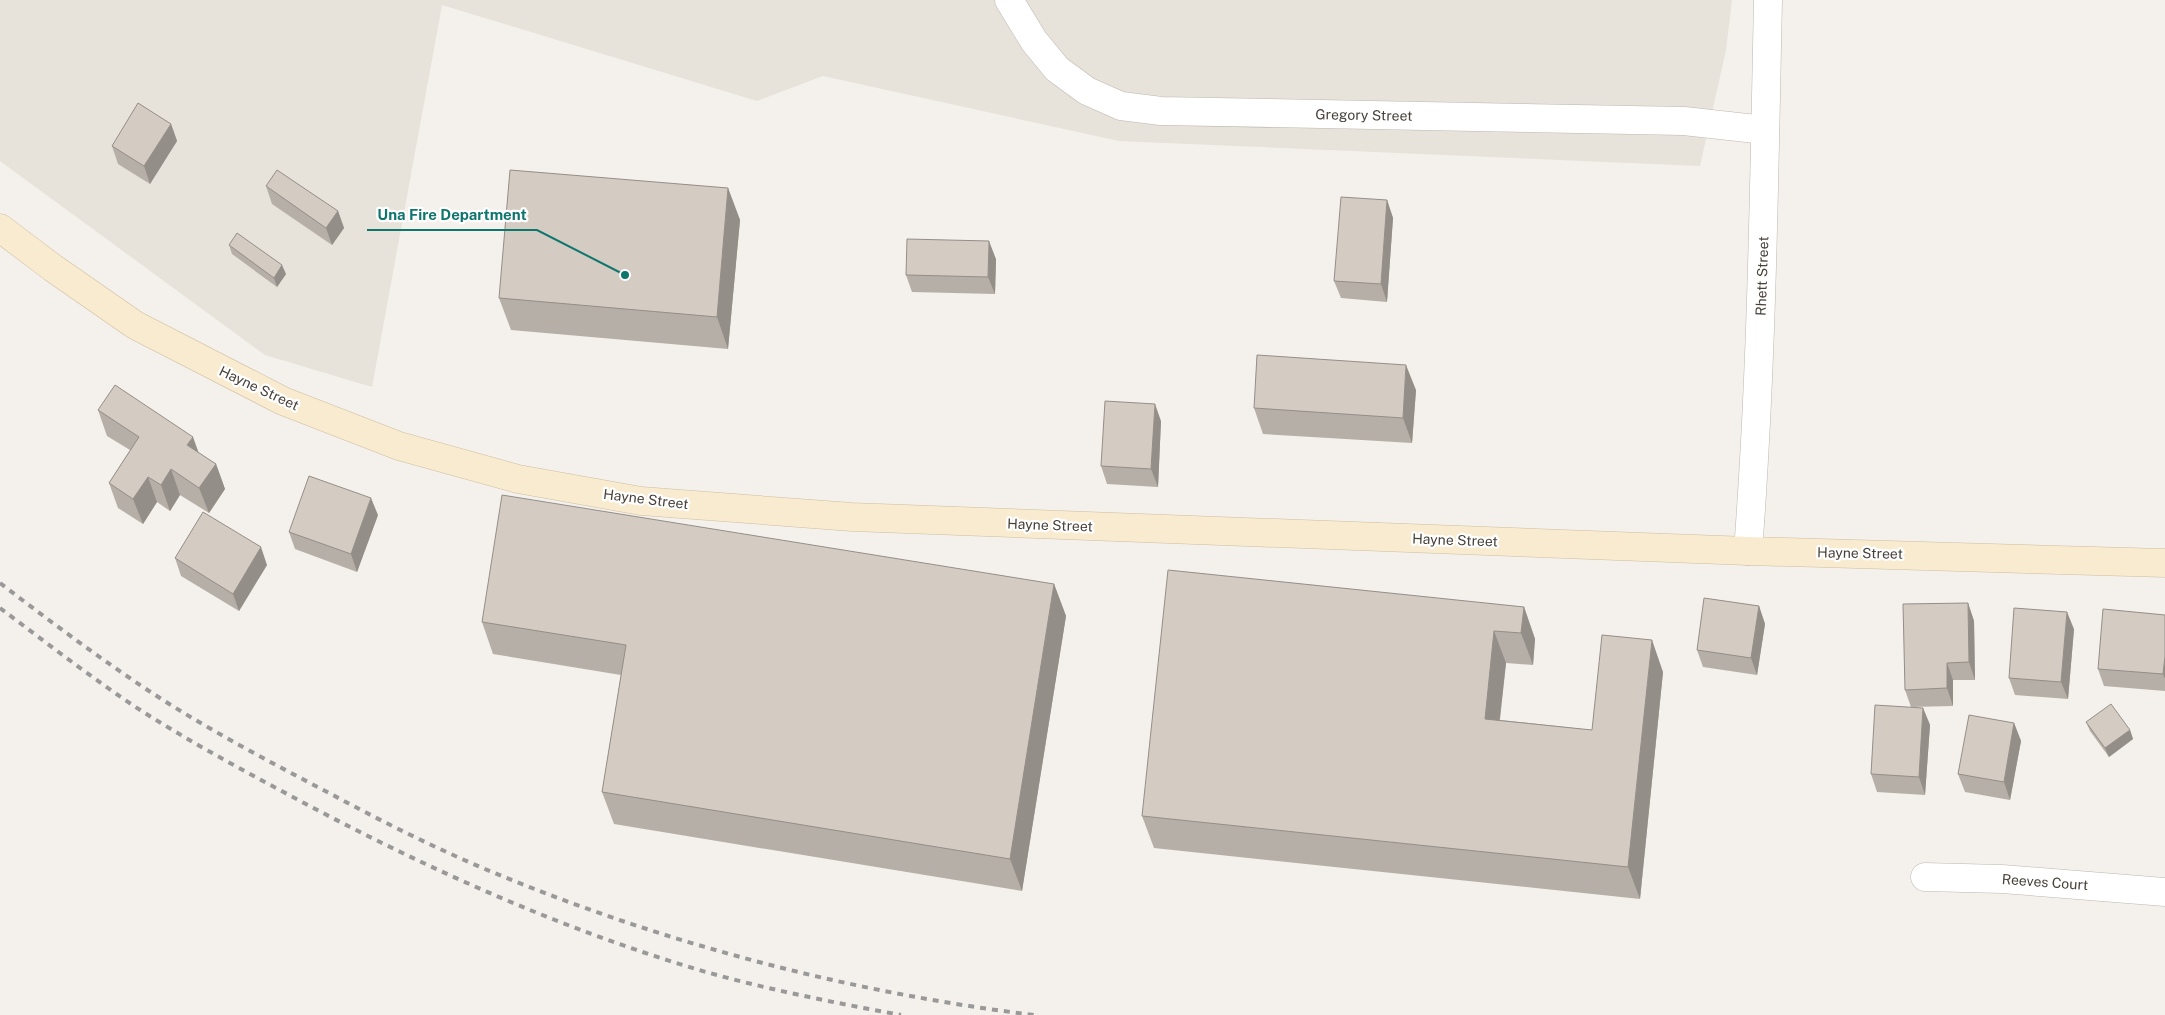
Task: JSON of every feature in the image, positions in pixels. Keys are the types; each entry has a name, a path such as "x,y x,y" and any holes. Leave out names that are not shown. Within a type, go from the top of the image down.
{"street":[{"name":"Gregory Street","path":"1009,0 1034,41 1057,69 1087,91 1121,106 1161,111 1684,122 1765,130"},
{"name":"Rhett Street","path":"1748,551 1755,459 1763,276 1768,0"},
{"name":"Hayne Street","path":"0,228 53,268 135,325 284,401 399,446 518,480 641,501 852,517 1748,551 2165,563"},
{"name":"Reeves Court","path":"1925,877 2002,879 2165,892"}],"shaded area":[{"path":"0,0 1732,0 1726,50 1700,166 1119,141 823,76 757,101 442,5 372,387 265,355 0,161"}],"building":[{"path":"138,103 171,124 144,166 112,146"},
{"path":"277,170 338,211 326,228 266,186"},
{"path":"510,170 728,188 717,317 499,298"},
{"path":"1341,197 1387,200 1381,284 1334,281"},
{"path":"237,233 282,265 274,278 229,245"},
{"path":"907,239 989,241 988,277 906,275"},
{"path":"1257,355 1406,365 1403,418 1254,408"},
{"path":"115,385 193,437 187,445 216,464 199,488 171,469 161,485 148,477 133,499 109,483 139,437 98,410"},
{"path":"1105,401 1155,404 1151,469 1101,466"},
{"path":"309,476 371,498 351,554 289,532"},
{"path":"502,495 1054,584 1010,859 602,792 626,645 482,622"},
{"path":"203,512 261,547 233,594 175,558"},
{"path":"1168,570 1524,607 1521,633 1494,631 1485,719 1592,730 1602,635 1652,640 1628,867 1142,816"},
{"path":"1704,598 1759,606 1751,658 1697,650"},
{"path":"1968,603 1969,662 1947,663 1947,688 1905,690 1903,604"},
{"path":"2014,608 2067,612 2061,682 2009,678"},
{"path":"2103,609 2165,615 2163,674 2098,669"},
{"path":"2111,704 2130,730 2105,748 2086,722"},
{"path":"1875,705 1923,708 1919,777 1871,774"},
{"path":"1969,715 2014,723 2004,782 1958,774"}],"railway":[{"path":"0,583 143,687 212,730 369,814 485,869 618,919 754,961 893,993 1034,1015"},
{"path":"0,608 66,658 134,706 175,732 304,803 451,876 551,918 654,956 754,985 901,1015"}],"place":[{"name":"Una Fire Department","path":"625,275"}]}
